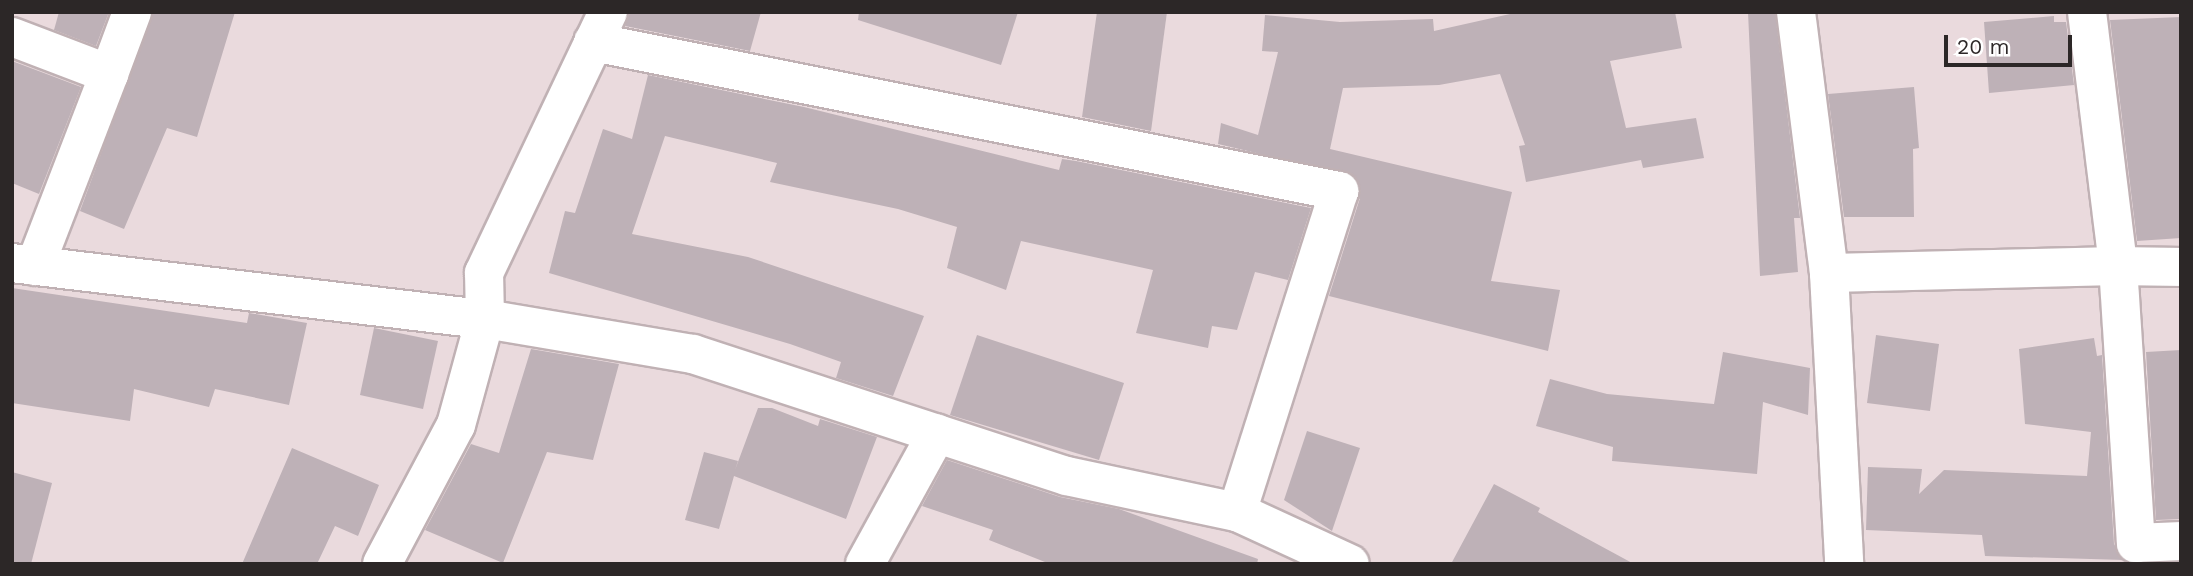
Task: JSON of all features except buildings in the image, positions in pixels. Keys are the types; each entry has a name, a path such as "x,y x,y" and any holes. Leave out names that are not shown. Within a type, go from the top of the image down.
{"street":[{"path":"132,12 109,74 24,264 485,319 693,354 1067,476 1237,512 1338,561"},
{"path":"1796,12 1829,273 1844,564"},
{"path":"2087,12 2118,266 2135,553 2181,541"},
{"path":"382,564 456,425 485,319 484,274 601,27 1339,191 1237,512"},
{"path":"12,37 109,74"},
{"path":"1829,273 2181,267"},
{"path":"865,564 937,433"}]}
